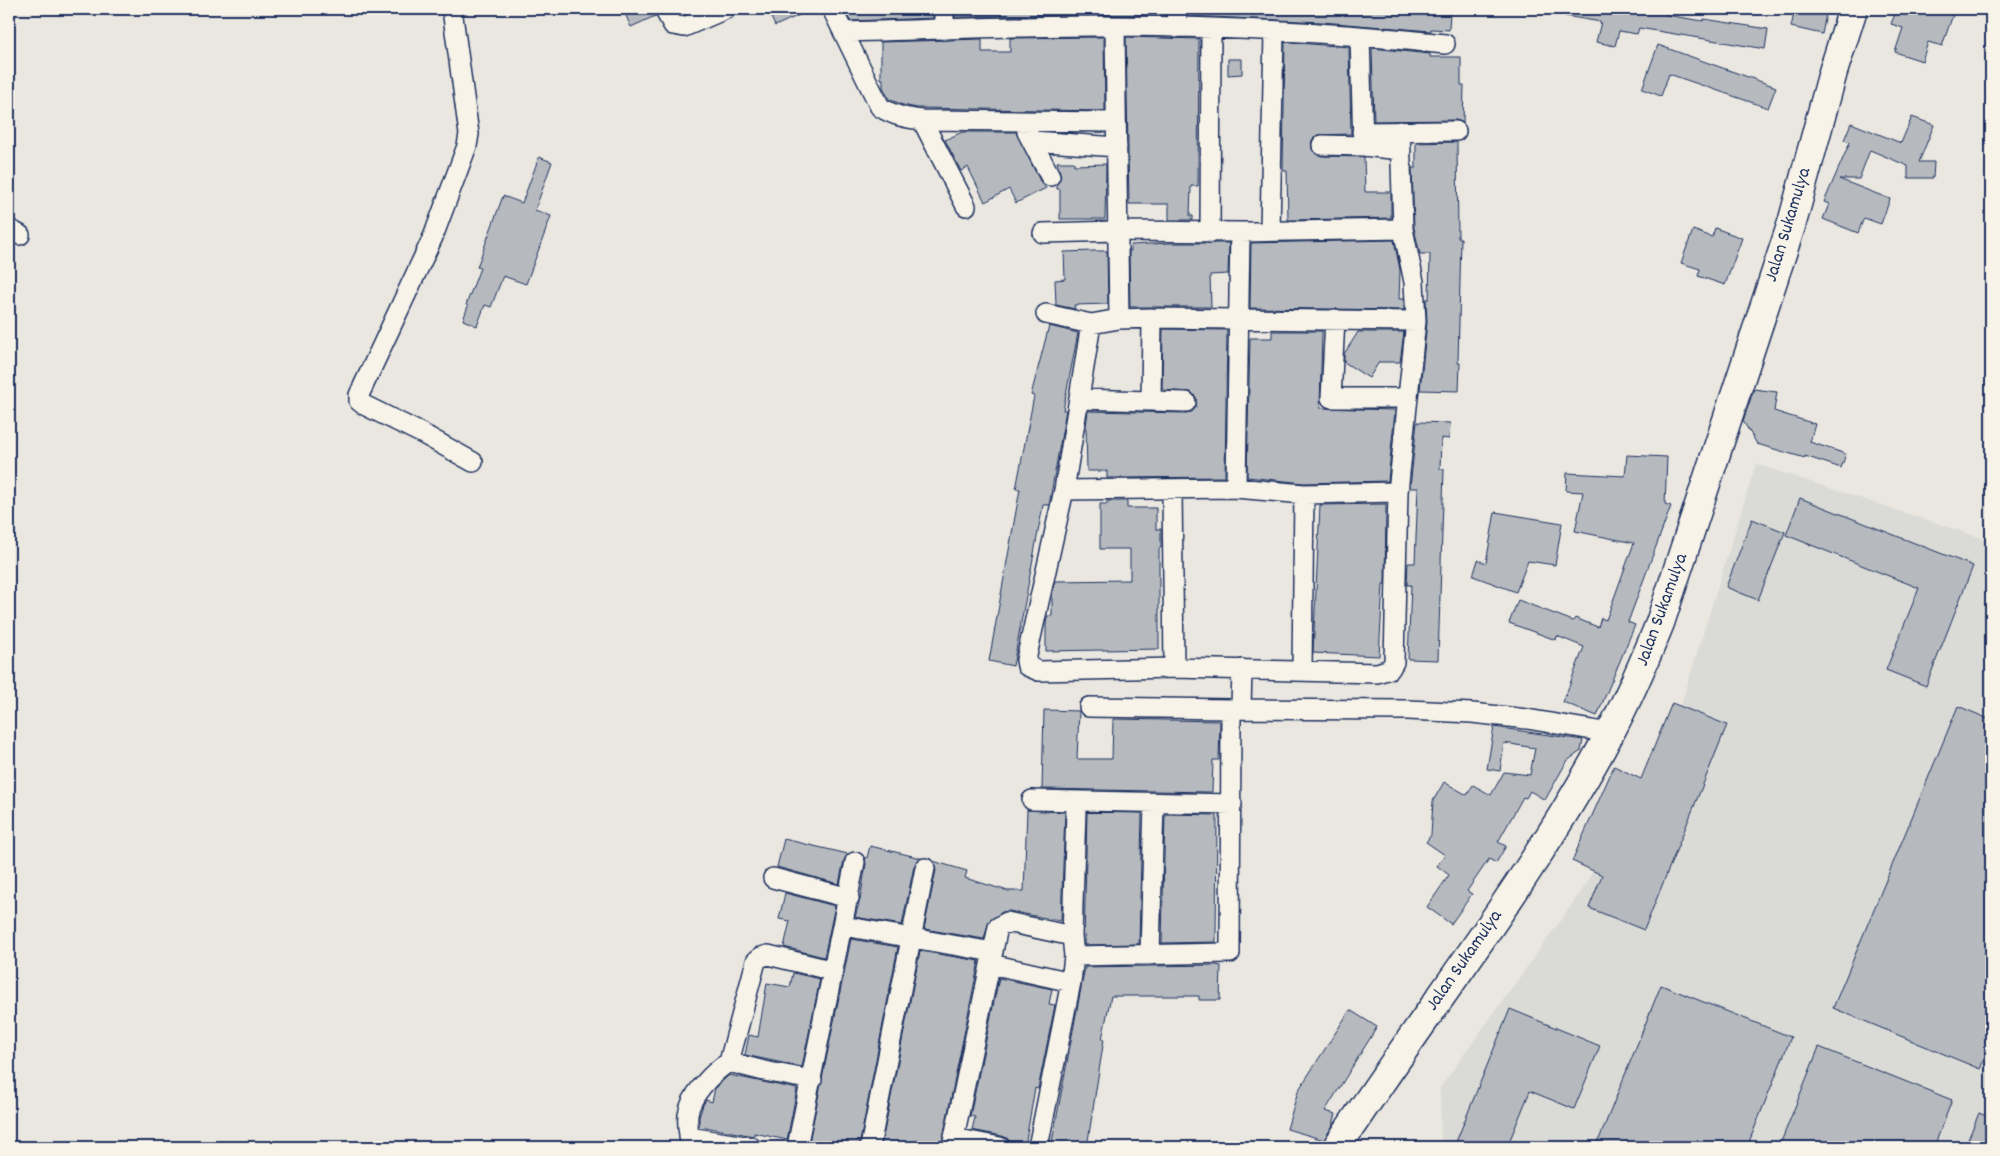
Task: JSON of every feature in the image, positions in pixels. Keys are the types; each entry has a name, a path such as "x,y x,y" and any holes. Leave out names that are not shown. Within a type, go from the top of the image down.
{"main road":[{"name":"Jalan Sukamulya","path":"1337,1147 1534,861 1610,733 1640,673 1660,622 1792,223 1833,72 1853,9"}],"street":[{"path":"452,9 469,134 467,146 433,237 359,395 359,401 364,406 423,434 473,462"},
{"path":"664,9 673,26 684,27 726,9"},
{"path":"832,9 880,107 891,114 922,120 1115,122"},
{"path":"944,9 944,30"},
{"path":"1176,28 1177,9"},
{"path":"843,32 1115,26 1211,28 1360,36 1444,44"},
{"path":"1115,26 1118,319"},
{"path":"1210,233 1211,28"},
{"path":"1270,231 1274,32"},
{"path":"1360,36 1362,139"},
{"path":"922,120 966,206"},
{"path":"1020,120 1050,176"},
{"path":"1322,145 1362,139 1400,141 1456,131"},
{"path":"1032,141 1117,147"},
{"path":"1091,324 1064,490 1026,660 1027,666 1039,671 1174,668 1377,673 1390,669 1394,662 1398,492 1416,321 1414,282 1404,229 1400,141"},
{"path":"1043,233 1117,231 1210,233 1404,229"},
{"path":"1236,488 1240,232"},
{"path":"1046,314 1091,324 1118,319 1152,318 1416,321"},
{"path":"1151,401 1152,318"},
{"path":"1334,319 1331,398 1407,398"},
{"path":"1079,399 1186,402"},
{"path":"1064,490 1236,488 1304,494 1398,492"},
{"path":"1172,490 1174,668"},
{"path":"1302,670 1304,494"},
{"path":"1074,956 1230,953 1232,804 1236,708 1242,669"},
{"path":"1089,708 1408,710 1472,713 1527,719 1610,733"},
{"path":"1032,800 1232,804"},
{"path":"1150,955 1154,803"},
{"path":"1038,1147 1071,982 1074,956 1072,936 1076,809"},
{"path":"797,1147 855,862"},
{"path":"870,1147 925,868"},
{"path":"773,878 849,898"},
{"path":"1000,1147 953,1142 992,958 995,932 998,927 1007,922 1072,936"},
{"path":"843,926 912,938 992,958 1071,982"},
{"path":"751,1147 690,1142 688,1114 693,1101 706,1081 716,1070 729,1062 756,961 761,957 768,956 834,971"},
{"path":"729,1062 812,1080"}],"shaded area":[{"path":"1756,464 1991,541 1991,1147 1441,1147 1440,1088 1583,889 1679,711"}],"building":[{"path":"623,9 653,9 655,16 631,27"},
{"path":"767,9 813,9 775,26"},
{"path":"844,9 933,9 933,18 850,21"},
{"path":"955,9 1166,9 1165,16 955,17"},
{"path":"1188,9 1432,9 1432,11 1450,12 1449,30 1431,29 1431,31 1322,22 1188,16"},
{"path":"1566,9 1667,9 1666,15 1768,29 1765,49 1639,28 1637,34 1619,31 1615,46 1596,42 1601,22 1565,16"},
{"path":"1795,9 1827,9 1822,34 1791,27"},
{"path":"1897,9 1955,9 1942,46 1928,42 1922,61 1895,52 1903,28 1891,24"},
{"path":"1104,37 1105,111 917,108 889,99 883,87 883,79 881,79 881,42 982,39 982,52 1010,52 1010,38"},
{"path":"1126,37 1199,39 1198,186 1191,186 1190,216 1193,216 1193,220 1169,220 1169,204 1129,204"},
{"path":"1285,42 1349,47 1351,134 1317,135 1312,140 1312,150 1322,156 1364,157 1365,192 1391,192 1391,218 1288,220 1287,171 1283,171"},
{"path":"1658,45 1776,87 1768,108 1669,74 1661,96 1642,89"},
{"path":"1372,48 1430,54 1430,57 1461,57 1461,85 1464,85 1463,123 1456,120 1374,121"},
{"path":"1228,59 1242,59 1242,74 1228,75"},
{"path":"1912,117 1934,125 1919,162 1934,162 1933,178 1908,178 1908,166 1870,150 1859,179 1839,179 1890,199 1881,224 1864,218 1858,233 1823,219 1829,204 1824,202 1850,142 1844,140 1851,123 1901,143"},
{"path":"962,132 1016,132 1040,181 1046,188 1016,203 1009,189 985,202 968,167 961,171 945,140"},
{"path":"1457,142 1458,238 1461,238 1459,391 1420,390 1427,322 1426,299 1429,299 1430,254 1420,254 1414,228 1412,168 1416,168 1416,143"},
{"path":"539,157 552,162 535,210 551,216 526,284 503,276 491,307 485,305 477,326 463,320 468,306 466,305 480,268 477,267 503,196 522,203"},
{"path":"1057,162 1074,162 1074,165 1106,164 1105,219 1060,219 1060,189 1057,189 1057,184 1061,176"},
{"path":"1715,228 1742,238 1725,285 1698,276 1700,269 1681,263 1693,230 1712,237"},
{"path":"1394,240 1400,270 1399,299 1404,299 1404,310 1250,308 1251,243"},
{"path":"1229,243 1228,274 1210,275 1211,307 1130,307 1129,251 1131,251 1131,245"},
{"path":"1107,251 1108,304 1074,305 1075,309 1056,305 1055,280 1065,279 1064,252"},
{"path":"1049,326 1078,333 1063,410 1066,410 1049,505 1043,505 1013,666 989,661 1020,489 1016,489 1034,396 1031,395"},
{"path":"1163,329 1227,330 1225,477 1107,478 1107,471 1087,471 1086,426 1088,411 1186,413 1192,412 1196,407 1196,397 1191,392 1162,390"},
{"path":"1272,331 1322,331 1320,408 1395,410 1388,481 1304,483 1247,477 1250,338 1272,338"},
{"path":"1358,332 1404,332 1400,362 1379,362 1369,378 1344,362 1344,354"},
{"path":"1754,389 1777,392 1774,411 1815,424 1810,442 1846,454 1841,468 1805,456 1805,458 1757,444 1743,421"},
{"path":"1417,422 1450,423 1449,439 1441,438 1440,469 1444,469 1438,660 1408,659 1411,585 1407,585 1408,563 1415,563 1418,488 1410,488"},
{"path":"1627,455 1667,457 1665,504 1671,506 1628,622 1635,625 1597,716 1563,702 1584,647 1557,636 1556,640 1509,623 1518,600 1573,621 1575,618 1598,627 1601,618 1606,620 1634,543 1575,531 1583,492 1566,491 1567,473 1625,476"},
{"path":"1800,498 1973,566 1926,686 1886,670 1919,588 1786,535"},
{"path":"1107,501 1127,501 1127,508 1156,508 1156,529 1161,529 1161,548 1159,548 1159,649 1046,651 1047,616 1052,616 1052,594 1055,581 1130,580 1130,549 1100,549 1100,504 1107,504"},
{"path":"1386,504 1385,584 1383,584 1379,656 1313,653 1320,505"},
{"path":"1495,512 1562,523 1555,565 1528,561 1516,592 1473,576 1478,560 1486,563"},
{"path":"1752,519 1785,532 1758,600 1726,587"},
{"path":"1672,703 1727,725 1644,930 1589,908 1602,875 1572,861 1614,766 1641,779"},
{"path":"1958,706 1991,720 1991,1043 1980,1069 1833,1008"},
{"path":"1044,710 1079,711 1077,759 1112,759 1113,719 1220,721 1219,760 1213,760 1212,792 1042,789"},
{"path":"1494,727 1583,740 1581,751 1567,761 1545,800 1530,791 1526,798 1523,797 1498,842 1506,846 1496,863 1489,859 1467,891 1472,894 1451,924 1427,907 1449,875 1437,866 1445,855 1426,842 1431,835 1433,801 1444,782 1467,795 1473,785 1491,795 1504,772 1530,775 1535,748 1504,743 1500,771 1487,769"},
{"path":"1027,810 1065,812 1061,921 1009,911 1002,912 989,921 984,939 924,929 936,870 933,861 967,871 965,878 1008,891 1024,891"},
{"path":"1087,812 1142,813 1139,944 1084,945"},
{"path":"1165,814 1217,815 1216,942 1162,943"},
{"path":"784,839 848,854 844,860 839,884 777,867"},
{"path":"870,846 921,858 914,866 902,925 855,917 860,900 866,864 865,858 867,858"},
{"path":"785,893 835,906 824,957 784,947 790,921 779,919"},
{"path":"851,939 898,947 859,1147 808,1147"},
{"path":"920,951 979,961 941,1147 881,1147"},
{"path":"1221,966 1220,1000 1199,1000 1199,996 1111,996 1102,1039 1104,1039 1087,1147 1051,1147 1085,967"},
{"path":"793,973 820,979 802,1067 745,1055 749,1035 758,1037 767,983 790,987"},
{"path":"999,978 1052,989 1049,1004 1055,1005 1038,1089 1035,1088 1025,1146 1011,1143 1002,1136 972,1130 975,1117 970,1116"},
{"path":"1661,985 1791,1037 1747,1147 1596,1147"},
{"path":"1510,1009 1600,1046 1574,1109 1530,1091 1507,1147 1454,1147"},
{"path":"1350,1010 1377,1027 1325,1111 1336,1114 1332,1127 1324,1140 1287,1129 1298,1091"},
{"path":"1819,1047 1952,1100 1934,1147 1779,1147"},
{"path":"729,1075 797,1089 787,1140 754,1133 754,1136 699,1126 699,1117 703,1105 706,1100 712,1102 715,1088"},
{"path":"1979,1113 1991,1118 1991,1147 1965,1147"}]}
